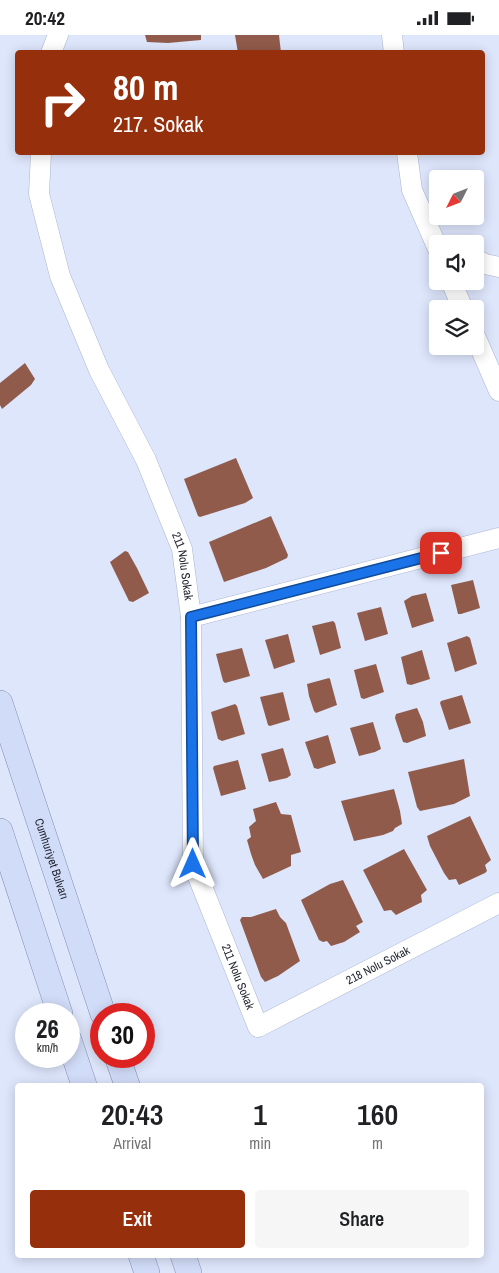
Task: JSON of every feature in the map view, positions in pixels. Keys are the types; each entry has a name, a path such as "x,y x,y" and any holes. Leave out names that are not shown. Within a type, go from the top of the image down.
{"main road":[{"name":"Cumhuriyet Bulvarı","path":"0,703 99,1003"},
{"path":"0,831 56,1003"},
{"path":"78,1068 83,1083"},
{"path":"121,1068 126,1083"},
{"path":"142,1258 147,1273"},
{"path":"184,1258 189,1273"}],"street":[{"path":"52,50 58,35"},
{"path":"392,35 394,50"},
{"name":"211 Nolu Sokak","path":"41,155 40,194 60,276 99,370 146,460 182,549 191,617 193,864 258,1027"},
{"path":"407,155 412,190 435,235"},
{"path":"484,264 499,267"},
{"path":"483,355 499,391"},
{"path":"191,617 499,537"},
{"name":"218 Nolu Sokak","path":"258,1027 499,903"}],"building":[{"path":"145,35 201,35 201,40 168,43 147,42"},
{"path":"235,35 279,35 281,50 238,50"},
{"path":"25,363 35,379 31,385 2,409 0,405 0,383"},
{"path":"236,458 253,498 245,503 198,516 184,479"},
{"path":"271,516 288,555 287,558 266,568 224,582 209,542"},
{"path":"125,551 128,552 149,593 133,602 129,601 110,562"},
{"path":"473,580 480,608 458,614 451,585"},
{"path":"426,593 434,621 412,628 404,601 412,596"},
{"path":"381,607 388,634 365,641 357,613"},
{"path":"333,621 341,648 320,655 312,626"},
{"path":"288,634 295,662 274,669 265,640"},
{"path":"467,636 470,638 477,664 455,672 447,643"},
{"path":"242,648 250,676 225,683 216,654"},
{"path":"422,650 430,679 411,685 407,684 401,657"},
{"path":"376,664 384,692 364,699 361,698 354,670"},
{"path":"329,678 337,705 316,713 309,696 307,684"},
{"path":"283,692 290,720 270,726 268,725 260,697"},
{"path":"462,695 471,723 449,730 440,703 441,701"},
{"path":"235,704 245,734 222,741 218,739 211,712"},
{"path":"417,708 426,736 407,743 403,742 395,718 396,714"},
{"path":"373,722 381,749 359,756 350,728"},
{"path":"328,735 336,763 318,769 314,768 305,742"},
{"path":"283,748 291,775 287,778 269,782 261,754"},
{"path":"464,759 470,796 454,804 420,811 417,807 408,772"},
{"path":"238,760 246,789 221,796 213,768 214,766"},
{"path":"394,789 402,824 393,831 383,835 354,841 341,801"},
{"path":"276,802 281,814 291,815 301,852 291,855 291,866 263,879 255,865 247,840 251,837 249,827 256,821 253,809"},
{"path":"470,816 491,860 485,865 487,871 485,873 459,885 456,879 449,880 444,873 427,836"},
{"path":"404,849 427,890 421,895 422,902 396,915 391,910 384,911 363,870"},
{"path":"343,880 363,922 356,926 360,932 344,942 331,946 327,941 319,940 301,900 330,884"},
{"path":"276,909 286,923 300,961 278,976 265,982 261,977 240,920 242,917 251,917"}],"route":[{"path":"193,864 191,617 441,553"}]}
